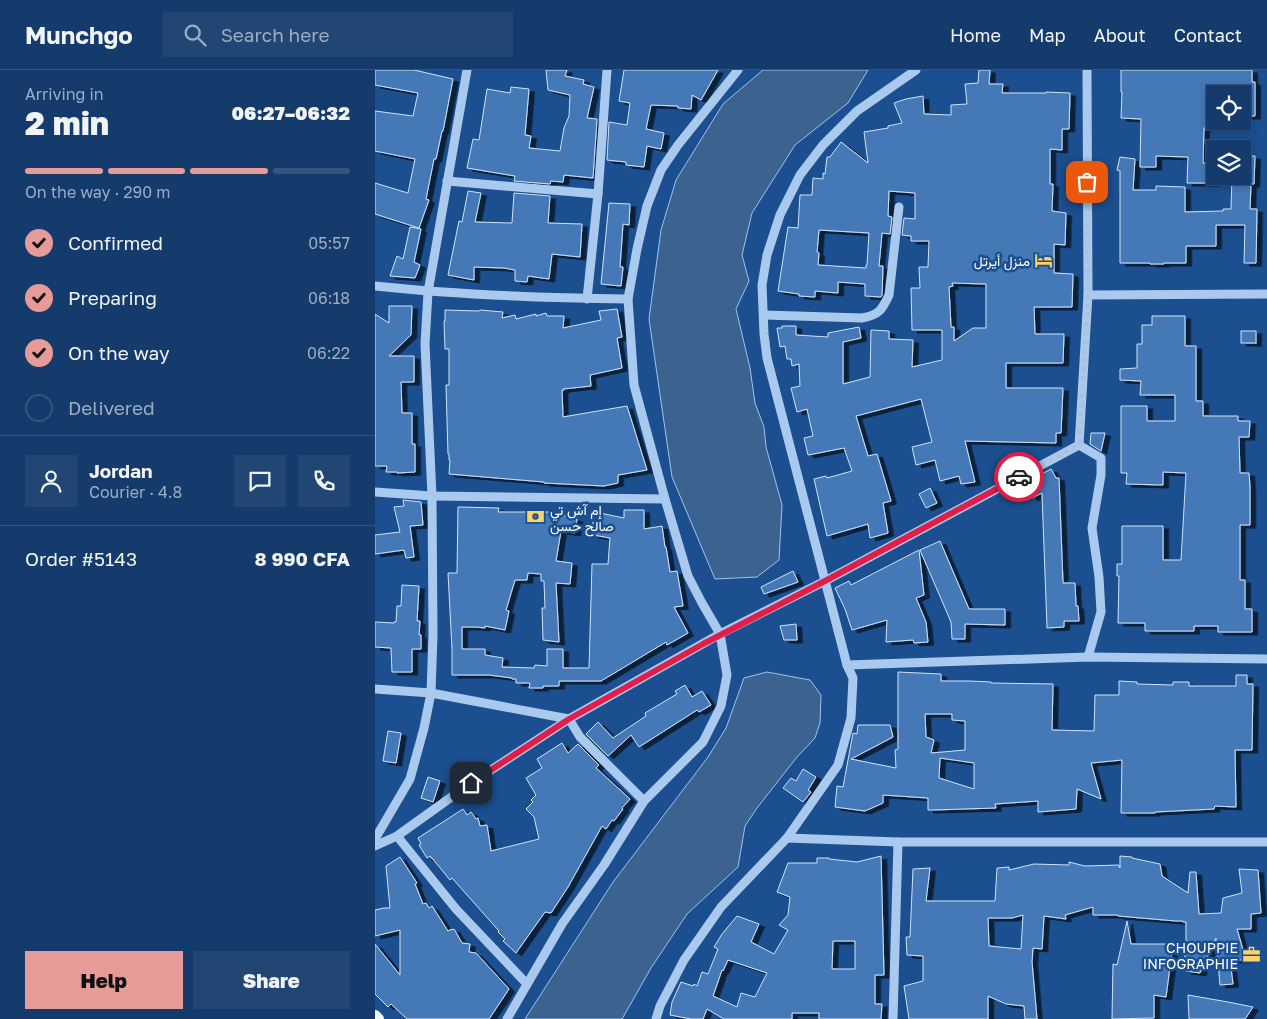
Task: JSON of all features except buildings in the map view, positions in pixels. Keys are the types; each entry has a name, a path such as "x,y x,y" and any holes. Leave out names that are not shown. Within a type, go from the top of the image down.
{"street":[{"path":"375,839 410,779 424,728 431,693 433,635 432,496 425,344 428,292 467,70"},
{"path":"587,299 598,194 607,70"},
{"path":"507,1019 562,924 604,866 644,801 703,742 721,706 727,675 720,634 688,576 665,499 635,385 628,299 647,206 661,170 678,145 738,70"},
{"path":"656,1019 660,1006 684,960 721,907 787,838 838,765 851,718 853,678 847,665 767,358 762,285 767,255 780,215 800,175 823,145 857,111 916,70"},
{"path":"1079,445 1088,295 1087,70"},
{"path":"447,181 598,194"},
{"path":"764,315 862,318 871,317 879,312 885,306 889,295 899,207"},
{"path":"375,286 428,292 628,299"},
{"path":"1088,295 1267,294"},
{"path":"375,846 397,836 471,783 569,719 720,634 825,581 1079,445"},
{"path":"1079,445 1101,458 1101,475 1092,528 1099,577 1101,612 1088,657"},
{"path":"375,492 432,496 665,499"},
{"path":"847,665 1088,657 1267,658"},
{"path":"375,688 431,693 569,719 580,738 644,801"},
{"path":"397,836 456,909 527,984"},
{"path":"787,838 899,842 1267,842"},
{"path":"893,1019 899,842"}],"water":[{"path":"763,70 868,70 848,103 795,145 752,213 742,255 749,281 736,309 750,368 755,403 764,427 766,447 782,505 779,560 757,577 715,579 672,477 649,319 661,230 676,180 723,104"},
{"path":"767,672 810,680 821,695 820,723 815,738 797,757 745,826 738,867 687,914 651,968 622,1019 525,1019 613,882 708,757 726,728 744,678"}],"way so far":[{"path":"1019,477 1079,445 1088,295 1087,182"}],"place":[{"name":"منزل أيرتل","path":"1044,260"},
{"name":"إم آش تي صالح حسن","path":"536,517"},
{"name":"CHOUPPIE INFOGRAPHIE","path":"1252,955"}],"route":[{"path":"471,783 569,719 720,634 825,581 1019,477"}]}
